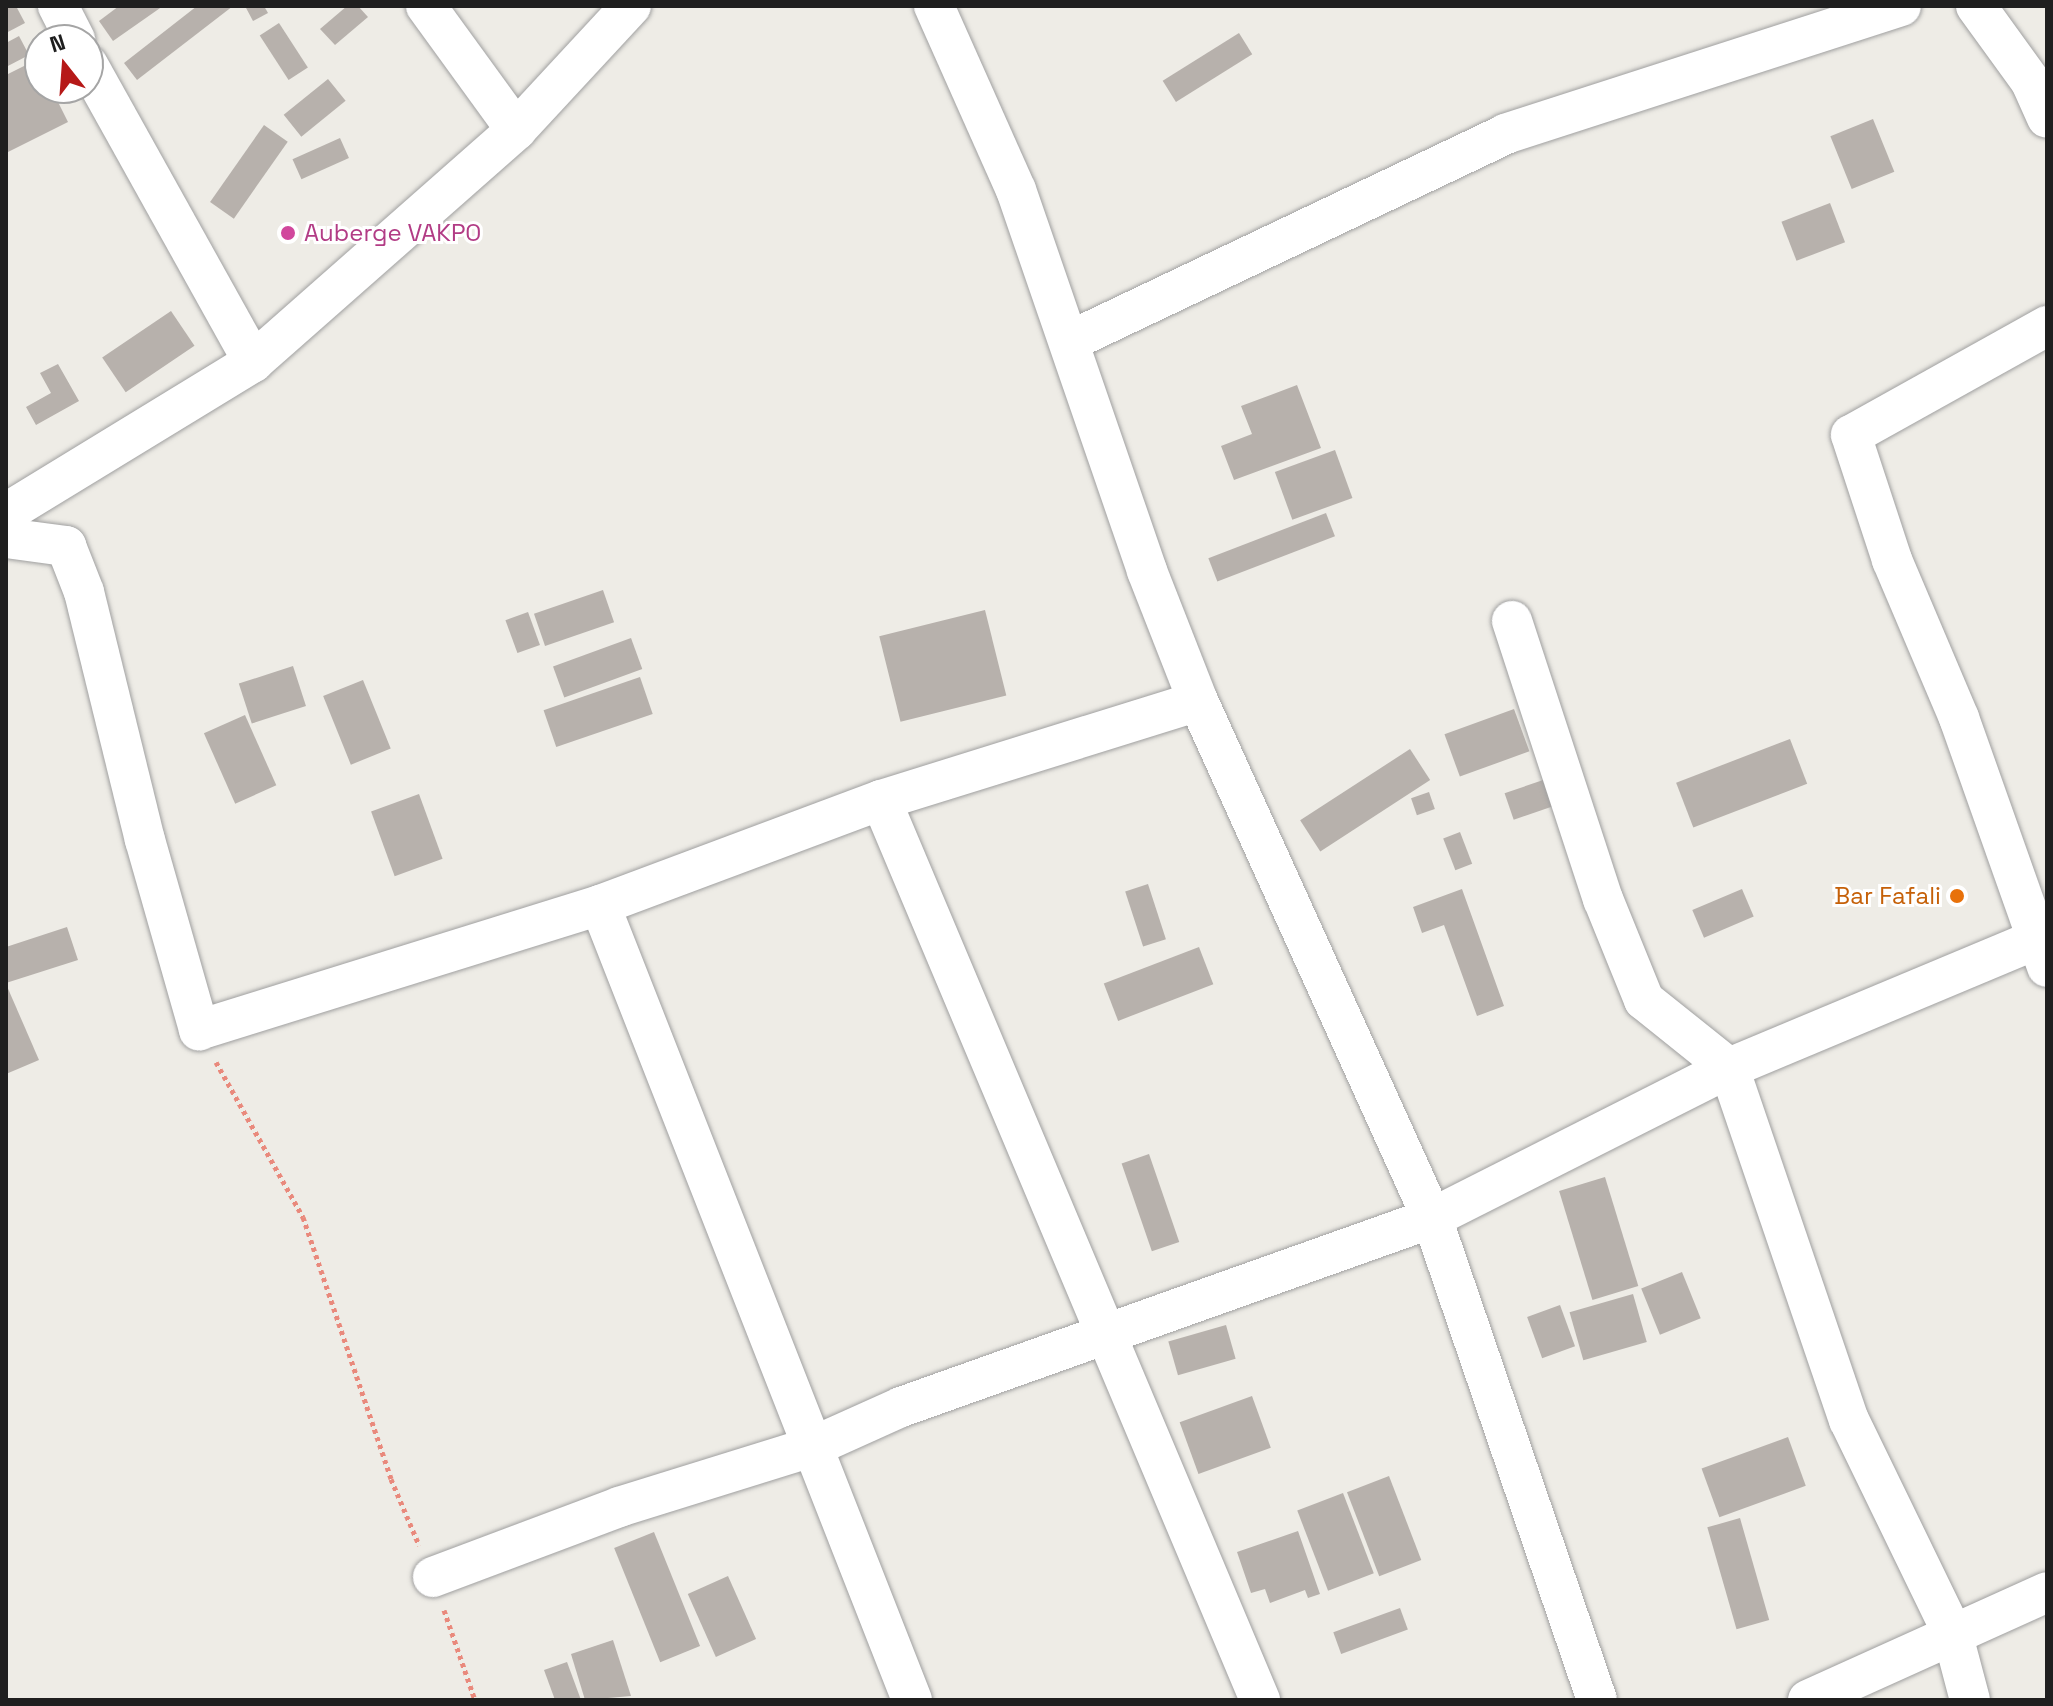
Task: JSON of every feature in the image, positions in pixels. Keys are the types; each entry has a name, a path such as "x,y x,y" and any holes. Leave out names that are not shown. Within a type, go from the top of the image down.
{"street":[{"path":"58,6 67,24"},
{"path":"426,6 516,130"},
{"path":"6,513 253,362 516,130 631,6"},
{"path":"1070,341 1505,134 1901,6"},
{"path":"1976,6 2031,82 2047,118"},
{"path":"936,7 1016,190 1147,571 1198,701 1432,1218 1597,1700"},
{"path":"104,94 253,362"},
{"path":"433,1577 619,1507 812,1447 901,1407 1432,1218 1729,1068 2044,947 1959,718 1892,560 1851,435 2047,326"},
{"path":"6,538 66,546 84,592 145,840 199,1030 600,905 881,800 1198,701"},
{"path":"1512,621 1603,899 1644,1000 1729,1068 1849,1420 1952,1632 1970,1700"},
{"path":"881,800 1260,1700"},
{"path":"600,905 912,1700"},
{"path":"1808,1700 1952,1632 2047,1592"}],"path":[{"path":"199,1030 303,1217 391,1479 433,1577 475,1700"}],"building":[{"path":"6,6 16,6 25,23 6,33"},
{"path":"119,6 163,6 113,41 99,21"},
{"path":"197,6 233,6 137,80 124,63"},
{"path":"245,6 264,6 268,13 253,21"},
{"path":"347,6 358,6 368,17 335,45 320,29"},
{"path":"279,23 308,67 289,80 260,36"},
{"path":"1239,33 1252,54 1176,102 1163,81"},
{"path":"19,36 24,46 24,58 6,67 6,43"},
{"path":"24,66 24,104 59,104 68,122 6,153 6,75"},
{"path":"328,79 346,101 301,137 284,115"},
{"path":"1873,119 1894,172 1852,189 1830,136"},
{"path":"264,125 288,142 234,219 210,202"},
{"path":"340,138 349,158 301,179 292,159"},
{"path":"1830,203 1845,242 1797,261 1781,222"},
{"path":"171,311 194,346 126,392 102,357"},
{"path":"58,364 79,401 36,425 26,407 51,393 40,373"},
{"path":"1297,385 1321,448 1234,480 1221,446 1252,434 1241,406"},
{"path":"1335,450 1352,498 1292,520 1275,472"},
{"path":"1326,513 1335,536 1217,581 1208,558"},
{"path":"603,590 614,622 545,646 534,614"},
{"path":"985,610 1006,695 901,722 879,636"},
{"path":"528,612 540,645 517,653 505,620"},
{"path":"631,638 642,669 564,697 553,666"},
{"path":"293,666 306,706 252,724 239,684"},
{"path":"640,677 653,714 556,747 544,710"},
{"path":"363,680 391,749 351,765 323,696"},
{"path":"1514,709 1529,751 1460,777 1444,734"},
{"path":"245,715 276,785 235,804 204,733"},
{"path":"1790,739 1807,784 1693,828 1676,783"},
{"path":"1410,749 1430,780 1320,851 1300,820"},
{"path":"1549,778 1558,804 1514,820 1505,793"},
{"path":"1429,792 1435,809 1417,815 1411,798"},
{"path":"419,794 443,859 395,876 371,811"},
{"path":"1460,832 1472,864 1455,870 1443,838"},
{"path":"1148,884 1166,939 1143,947 1125,891"},
{"path":"1462,889 1504,1006 1477,1016 1444,925 1422,933 1413,907"},
{"path":"1742,889 1754,917 1704,938 1692,910"},
{"path":"67,927 78,960 6,983 6,947"},
{"path":"1199,947 1213,984 1118,1021 1104,984"},
{"path":"6,984 39,1060 6,1074"},
{"path":"1149,1154 1179,1242 1152,1251 1122,1163"},
{"path":"1605,1177 1638,1286 1592,1300 1559,1191"},
{"path":"1682,1272 1701,1318 1660,1335 1641,1288"},
{"path":"1633,1294 1647,1342 1583,1360 1570,1312"},
{"path":"1560,1305 1575,1346 1542,1358 1527,1317"},
{"path":"1226,1325 1236,1359 1178,1375 1168,1342"},
{"path":"1252,1396 1271,1448 1198,1474 1180,1422"},
{"path":"1788,1437 1806,1486 1719,1517 1702,1468"},
{"path":"1389,1476 1421,1560 1379,1576 1347,1492"},
{"path":"1343,1493 1374,1573 1328,1591 1297,1511"},
{"path":"1740,1518 1769,1620 1737,1629 1707,1527"},
{"path":"1298,1531 1320,1594 1308,1598 1305,1590 1270,1603 1265,1589 1251,1593 1237,1552"},
{"path":"654,1532 700,1646 660,1662 614,1548"},
{"path":"728,1576 756,1639 716,1657 688,1594"},
{"path":"1400,1608 1408,1630 1341,1654 1333,1632"},
{"path":"613,1640 631,1696 585,1700 571,1654"},
{"path":"567,1662 581,1700 555,1700 544,1670"}],"place":[{"name":"Auberge VAKPO","path":"288,233"},
{"name":"Bar Fafali","path":"1957,896"}]}
